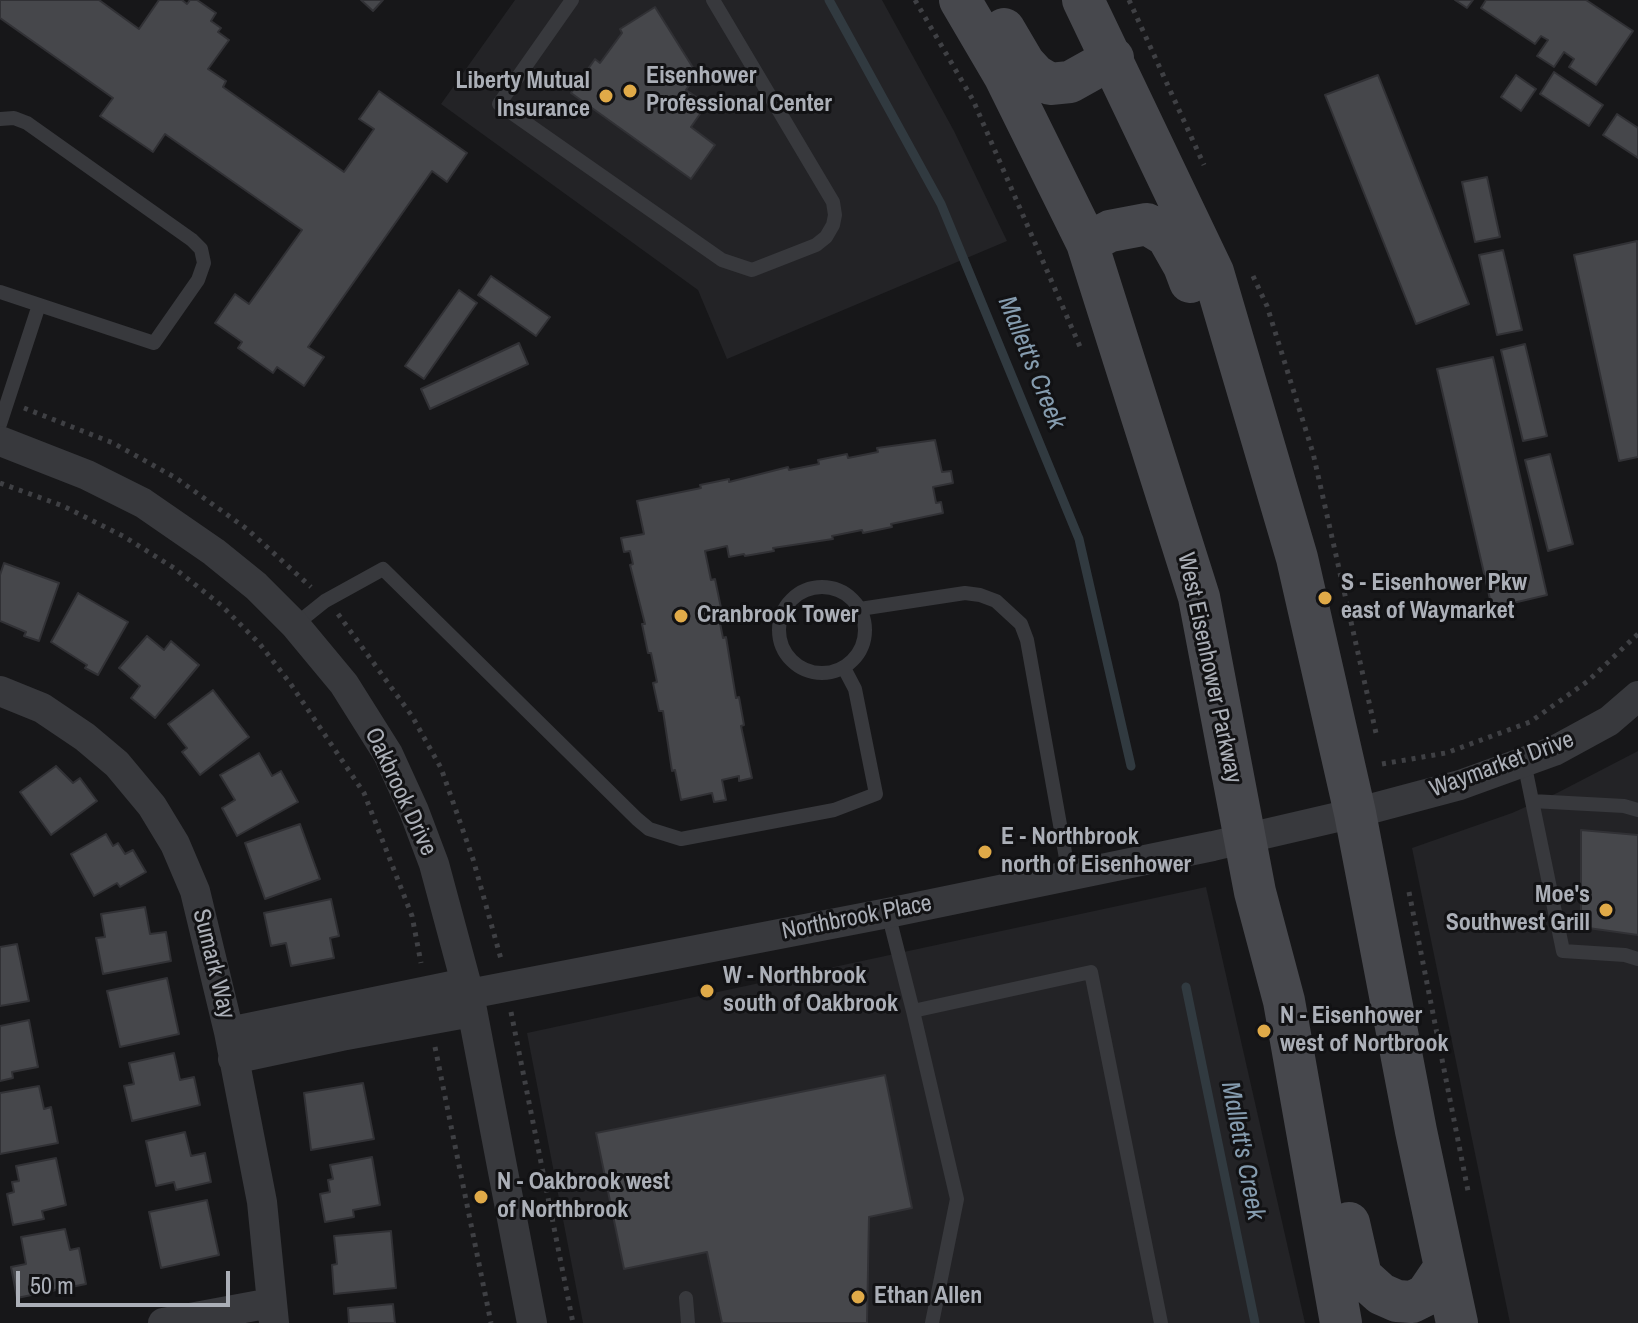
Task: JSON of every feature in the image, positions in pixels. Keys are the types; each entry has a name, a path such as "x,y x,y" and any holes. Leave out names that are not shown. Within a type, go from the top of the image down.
{"main road":[{"name":"West Eisenhower Parkway","path":"960,0 1004,75 1087,243 1199,597 1258,906 1284,1001 1341,1323"},
{"path":"986,0 1024,63 1044,81 1057,85 1070,82 1113,58"},
{"path":"1083,0 1213,272 1297,558 1355,813 1457,1323"},
{"path":"1087,243 1110,231 1147,224 1167,236 1184,266 1266,510 1297,558"},
{"path":"1284,1001 1313,1051 1361,1276 1381,1294 1397,1301 1412,1302 1426,1295 1445,1267"}],"street":[{"name":"Oakbrook Drive","path":"0,441 87,475 143,503 214,552 256,586 295,625 344,684 388,754 434,864 469,996 532,1323"},
{"name":"Sumark Way","path":"0,691 42,708 85,737 117,764 152,806 175,844 195,891 231,1045 262,1202 272,1313"},
{"name":"Waymarket Drive","path":"1244,837 1355,813 1460,785 1554,751 1609,721 1638,696"},
{"name":"Northbrook Place","path":"231,1045 888,913 1244,837"},
{"path":"163,1323 272,1313"}],"lane":[{"path":"572,0 499,104 722,260 752,270 816,245 826,237 833,225 833,202 713,0"},
{"path":"0,119 14,118 27,123 192,240 201,249 204,263 198,280 154,343 0,292"},
{"path":"0,424 39,305"},
{"path":"295,625 325,601 383,569 637,819 649,829 681,839 834,810 876,794 855,689 844,668"},
{"path":"817,587 833,588 849,596 860,609 865,625 864,642 856,657 844,668 828,673 811,672 795,664 784,652 779,636 780,619 788,604 801,592 817,587"},
{"path":"860,609 965,593 996,601 1021,624 1027,640 1069,875"},
{"path":"1524,762 1563,951 1625,955 1638,959"},
{"path":"1532,801 1624,806 1638,810"},
{"path":"888,913 957,1199 932,1323"},
{"path":"913,1011 1091,972 1161,1323"},
{"path":"686,1298 688,1323"}],"path":[{"path":"915,0 973,100 1084,358"},
{"path":"35,411 113,443 176,478 247,529 306,581"},
{"path":"0,483 63,506 136,544 174,568 221,605 259,643 298,694 364,793 412,916 422,959 421,968"},
{"path":"1382,764 1446,753 1530,722 1588,681 1638,634"},
{"path":"514,1030 573,1323"},
{"path":"433,1033 491,1323"}],"shaded area":[{"path":"515,0 882,0 954,131 1007,241 727,359 698,290 441,104"},
{"path":"1638,751 1638,1323 1510,1323 1412,848 1512,813"},
{"path":"1206,887 1305,1323 583,1323 527,1033"}],"building":[{"path":"0,0 99,0 139,29 159,0 182,0 187,4 190,0 197,0 216,13 211,21 221,28 218,32 229,40 208,69 226,81 223,87 344,172 374,129 359,119 379,91 467,153 447,182 432,171 308,347 324,357 304,386 277,367 273,373 238,348 242,342 215,323 235,294 249,304 302,230 165,134 153,152 100,116 113,98 0,18"},
{"path":"361,0 383,0 373,11"},
{"path":"1455,0 1473,0 1467,8"},
{"path":"1486,0 1586,0 1633,31 1596,85 1569,67 1574,59 1564,52 1554,67 1537,56 1548,40 1541,36 1535,44 1481,8"},
{"name":"Eisenhower Professional Center","path":"655,7 697,74 686,90 707,104 691,127 715,145 691,179 571,93 595,59 600,63 622,33 620,29"},
{"path":"1554,72 1603,105 1589,126 1540,94"},
{"path":"1378,75 1469,304 1416,324 1325,95"},
{"path":"1516,75 1536,89 1521,111 1501,97"},
{"path":"1617,114 1638,128 1638,158 1603,135"},
{"path":"1487,177 1500,237 1475,242 1462,182"},
{"path":"1637,241 1638,457 1619,461 1574,255"},
{"path":"1503,250 1522,330 1497,335 1479,255"},
{"path":"491,276 550,317 536,336 478,295"},
{"path":"459,290 477,303 424,379 405,366"},
{"path":"519,343 528,364 430,409 421,389"},
{"path":"1525,344 1547,436 1523,441 1501,350"},
{"path":"1493,357 1547,595 1492,608 1437,369"},
{"name":"Cranbrook Tower","path":"935,440 942,472 951,471 953,483 933,487 936,503 941,502 943,513 891,524 892,527 863,533 862,530 832,536 833,539 773,548 774,551 745,556 729,557 727,546 705,551 711,580 715,579 721,608 717,608 723,638 726,637 736,698 739,697 744,725 741,726 752,778 739,781 739,776 722,780 726,800 714,802 712,793 681,800 675,770 672,771 663,711 659,711 653,683 657,682 630,565 633,564 630,551 624,552 621,538 644,534 637,501 788,467 789,470 819,464 818,460 847,454 848,458 878,452 877,448"},
{"path":"1550,454 1573,544 1548,551 1525,460"},
{"path":"4,563 59,583 39,641 0,621 0,575"},
{"path":"78,593 128,622 98,675 51,642"},
{"path":"147,636 164,650 171,641 199,665 155,718 131,698 140,686 119,668"},
{"path":"213,690 249,737 200,775 182,752 187,748 168,724"},
{"path":"259,753 272,776 281,771 298,802 237,836 222,808 235,800 220,775"},
{"path":"56,766 73,783 80,778 97,801 51,835 20,792"},
{"path":"300,824 320,879 265,899 245,843"},
{"path":"1581,830 1638,835 1638,935 1581,927"},
{"path":"106,834 113,846 118,843 125,854 133,850 146,872 120,887 117,883 94,896 71,854"},
{"path":"331,899 339,936 330,938 334,958 291,966 286,943 271,946 264,913"},
{"path":"145,907 150,934 166,932 171,961 103,974 96,938 105,937 101,914"},
{"path":"17,944 29,1001 0,1006 0,947"},
{"path":"167,978 179,1034 120,1047 107,991"},
{"path":"29,1020 38,1067 12,1072 13,1078 0,1081 0,1026"},
{"path":"174,1053 180,1080 194,1077 200,1105 132,1121 124,1086 134,1084 129,1063"},
{"path":"885,1075 912,1208 869,1217 867,1323 722,1323 707,1252 624,1269 596,1133"},
{"path":"363,1083 374,1139 311,1150 304,1093"},
{"path":"39,1086 44,1109 51,1107 58,1143 0,1154 0,1093"},
{"path":"185,1132 191,1156 205,1153 211,1182 176,1190 174,1182 156,1186 146,1141"},
{"path":"372,1157 380,1205 353,1210 354,1217 325,1222 320,1194 330,1192 328,1180 333,1179 330,1165"},
{"path":"56,1158 66,1205 42,1211 44,1219 13,1225 7,1194 14,1192 12,1182 19,1181 16,1166"},
{"path":"207,1200 219,1255 161,1268 149,1212"},
{"path":"65,1229 70,1250 79,1248 86,1284 17,1298 11,1267 26,1264 21,1237"},
{"path":"391,1231 396,1288 334,1294 332,1265 337,1264 334,1236"},
{"path":"393,1304 395,1323 349,1323 348,1308"}],"waterway":[{"name":"Mallett's Creek","path":"829,0 941,204 1079,539 1131,766"},
{"name":"Mallett's Creek","path":"1186,987 1255,1323"}],"place":[{"name":"Eisenhower Professional Center","path":"630,91"},
{"name":"Liberty Mutual Insurance","path":"606,96"},
{"name":"S - Eisenhower Pkw east of Waymarket","path":"1325,598"},
{"name":"Cranbrook Tower","path":"681,616"},
{"name":"E - Northbrook north of Eisenhower","path":"985,852"},
{"name":"Moe's Southwest Grill","path":"1606,910"},
{"name":"W - Northbrook south of Oakbrook","path":"707,991"},
{"name":"N - Eisenhower west of Nortbrook","path":"1264,1031"},
{"name":"N - Oakbrook west of Northbrook","path":"481,1197"},
{"name":"Ethan Allen","path":"858,1297"}]}
